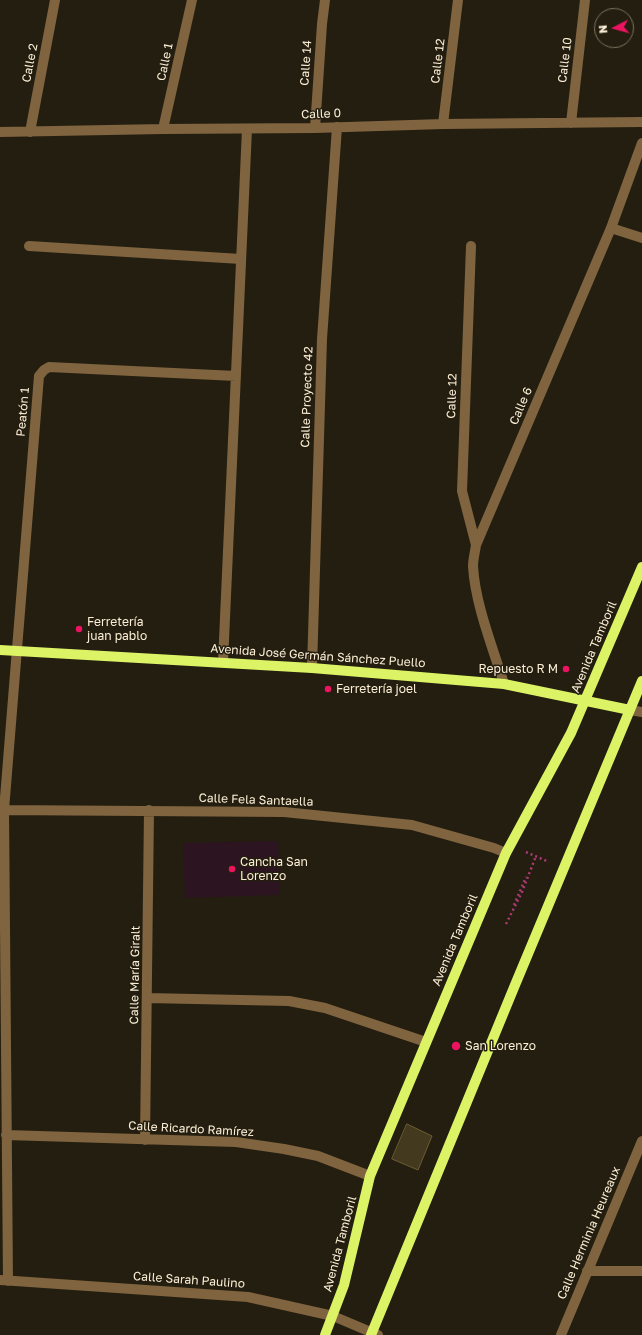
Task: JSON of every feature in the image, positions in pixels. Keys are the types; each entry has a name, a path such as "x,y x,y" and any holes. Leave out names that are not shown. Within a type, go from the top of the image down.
{"main road":[{"name":"Avenida Tamboril","path":"325,1335 344,1285 370,1176 508,849 571,733 642,567"},
{"name":"Avenida José Germán Sánchez Puello","path":"0,650 312,668 504,684 630,710"},
{"path":"374,1334 515,985 642,681"}],"street":[{"name":"Calle 2","path":"30,132 55,0"},
{"name":"Calle 1","path":"163,129 192,0"},
{"name":"Calle 14","path":"315,128 324,0"},
{"name":"Calle 12","path":"444,124 458,0"},
{"name":"Calle 10","path":"571,122 585,0"},
{"name":"Calle 0","path":"0,132 642,122"},
{"name":"Calle Proyecto 42","path":"312,668 322,339 337,127"},
{"path":"222,662 247,129"},
{"name":"Calle 6","path":"504,684 486,627 475,585 473,565 476,545 611,228 642,144"},
{"path":"611,228 642,238"},
{"path":"29,246 241,259"},
{"name":"Calle 12","path":"471,246 462,491 476,545"},
{"name":"Peatón 1","path":"4,1280 6,1135 2,810 39,376 49,367 236,376"},
{"path":"630,710 642,712"},
{"name":"Calle Fela Santaella","path":"2,810 284,812 412,825 494,848 508,849"},
{"name":"Calle María Giralt","path":"145,1140 148,998 149,810"},
{"path":"148,998 289,1001 325,1008 426,1042"},
{"name":"Calle Ricardo Ramírez","path":"6,1135 236,1142 318,1156 370,1176"},
{"name":"Calle Herminia Heureaux","path":"561,1335 642,1141"},
{"path":"587,1271 642,1271"},
{"name":"Calle Sarah Paulino","path":"4,1280 248,1297 333,1316 374,1334"}],"path":[{"path":"508,849 536,856 564,868"},
{"path":"536,856 522,892 506,924 520,890 536,856"}],"shaded area":[{"name":"Cancha San Lorenzo","path":"278,841 280,895 185,898 183,843"}],"building":[{"path":"407,1124 432,1136 418,1170 392,1159"}],"place":[{"name":"Ferretería juan pablo","path":"79,629"},
{"name":"Repuesto R M","path":"566,669"},
{"name":"Ferretería joel","path":"328,689"},
{"name":"Cancha San Lorenzo","path":"232,869"},
{"name":"San Lorenzo","path":"456,1046"}]}
